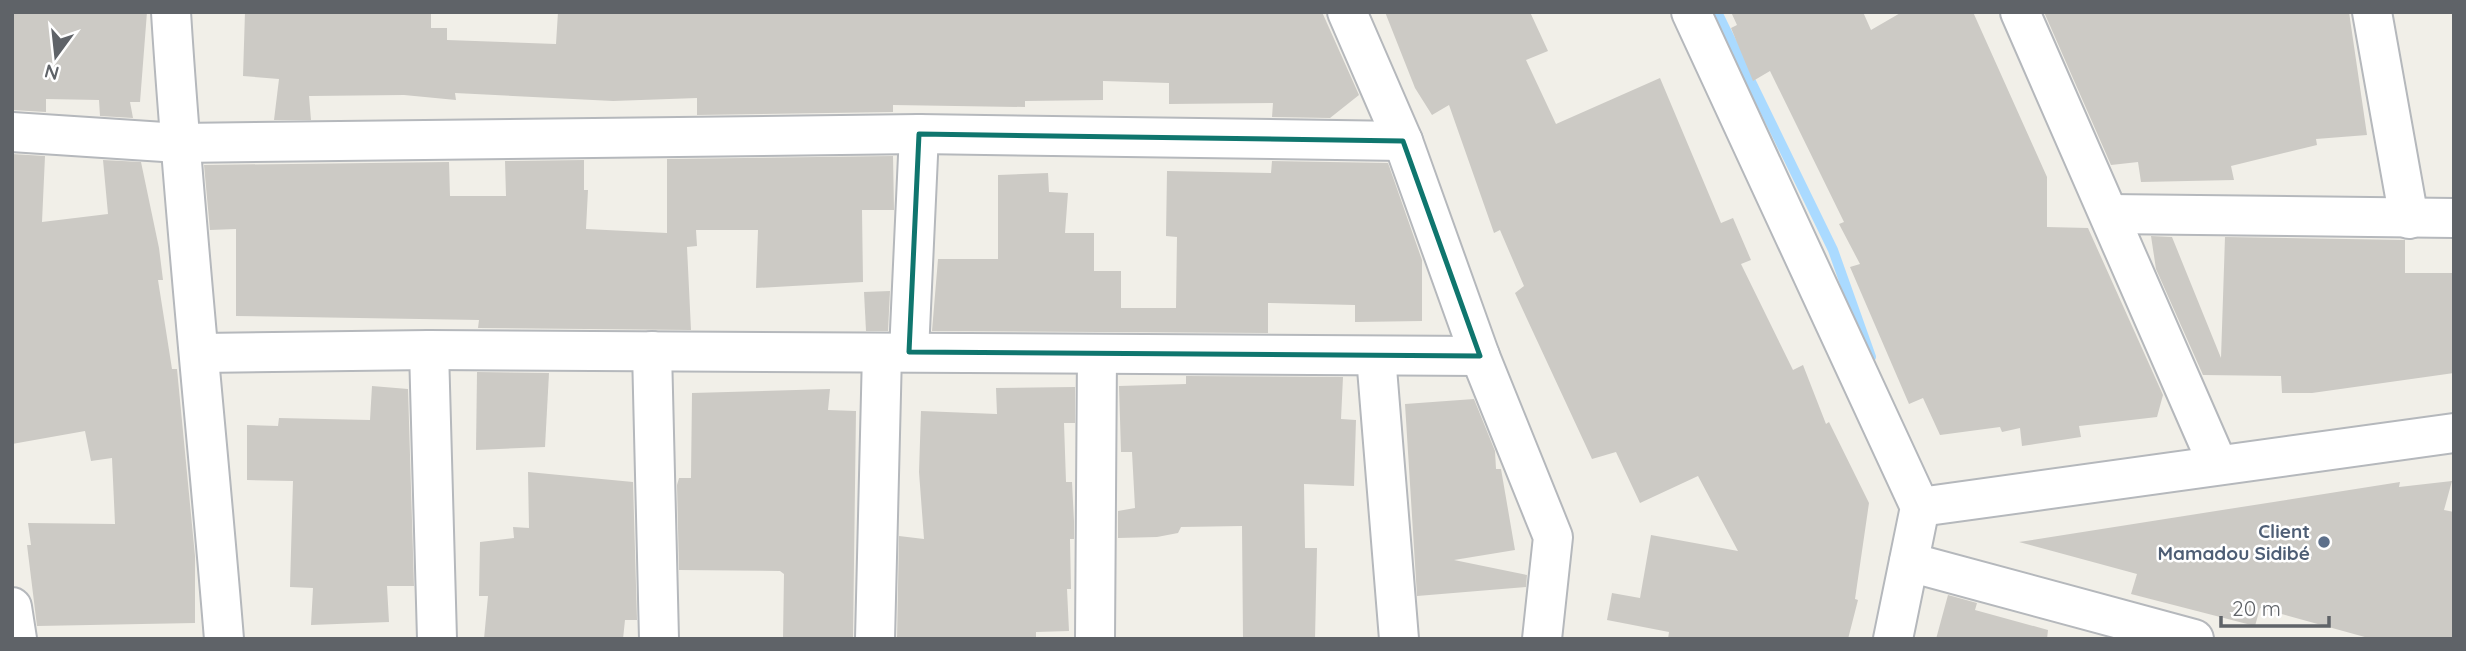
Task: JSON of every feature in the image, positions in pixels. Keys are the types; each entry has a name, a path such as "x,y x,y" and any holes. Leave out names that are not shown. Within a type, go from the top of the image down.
{"street":[{"path":"171,12 179,143 201,353 224,639"},
{"path":"1347,12 1403,141 1480,356 1553,537 1542,639"},
{"path":"1691,12 1920,507 1893,639"},
{"path":"2020,12 2218,466"},
{"path":"2372,12 2409,219"},
{"path":"12,132 179,143 919,134 1403,141"},
{"path":"875,639 895,353 919,134"},
{"path":"2109,214 2454,218"},
{"path":"201,353 429,350 1480,356"},
{"path":"429,350 438,639"},
{"path":"652,351 659,639"},
{"path":"1095,639 1097,354"},
{"path":"1376,356 1399,639"},
{"path":"1920,507 2454,433"},
{"path":"1909,562 2194,639"},
{"path":"12,607 17,639"}],"highlighted area":[{"path":"919,134 1403,141 1480,356 1097,354 909,352"}],"building":[{"path":"12,12 147,12 140,102 130,102 133,118 100,116 99,100 46,99 46,112 12,110"},
{"path":"245,12 431,12 431,28 447,28 447,40 556,44 558,12 1322,12 1359,95 1330,118 1272,117 1273,103 1169,104 1169,83 1103,81 1103,100 1025,101 1025,107 893,105 893,112 697,115 697,98 613,101 455,93 456,100 404,95 309,96 311,120 274,120 279,79 243,76"},
{"path":"1385,12 1530,12 1548,51 1526,60 1556,124 1660,78 1721,223 1733,218 1751,260 1741,264 1793,370 1803,365 1826,424 1829,422 1869,503 1855,599 1858,600 1848,639 1668,639 1669,632 1607,620 1612,593 1640,598 1651,535 1738,551 1698,476 1640,503 1616,452 1592,459 1515,293 1524,286 1500,230 1494,233 1449,105 1432,115 1415,88"},
{"path":"1731,12 1863,12 1871,30 1902,12 1973,12 2047,177 2047,227 2088,228 2163,395 2157,417 2079,426 2081,437 2022,446 2020,428 2002,432 2000,427 1940,435 1923,398 1909,404 1850,267 1860,264 1839,224 1844,222 1770,71 1753,81 1731,28 1737,25"},
{"path":"2044,12 2349,12 2367,135 2316,139 2317,145 2231,166 2234,180 2141,182 2138,162 2111,165"},
{"path":"12,154 45,156 42,222 108,214 103,160 141,162 159,248 163,280 158,280 172,369 177,369 195,556 195,623 37,626 27,545 31,545 28,523 115,524 112,458 91,461 85,431 12,444"},
{"path":"893,156 894,210 862,210 863,282 756,288 758,230 696,230 697,246 687,247 691,330 478,328 479,320 236,316 236,229 210,230 204,165 449,162 450,196 506,196 505,161 584,160 584,190 588,190 586,229 667,233 667,159"},
{"path":"1272,161 1388,163 1422,260 1422,321 1355,322 1355,305 1268,303 1268,333 932,331 938,259 998,259 998,175 1048,173 1049,192 1068,193 1065,233 1094,233 1094,271 1121,271 1121,308 1176,308 1177,237 1166,236 1167,171 1271,173"},
{"path":"2151,236 2172,237 2221,358 2225,237 2405,240 2405,273 2454,273 2454,373 2312,393 2282,393 2281,376 2203,375 2156,269"},
{"path":"890,291 888,331 866,331 864,292"},
{"path":"477,372 549,373 545,447 476,450"},
{"path":"1186,376 1343,377 1341,419 1356,420 1354,486 1304,484 1305,548 1317,548 1315,639 1243,639 1242,526 1181,527 1178,533 1157,537 1118,538 1118,511 1135,508 1132,452 1121,452 1119,386 1186,384"},
{"path":"372,386 408,389 414,586 387,586 389,622 311,625 313,588 290,587 293,481 247,480 247,425 278,426 279,418 370,420"},
{"path":"1075,387 1075,423 1064,423 1066,482 1072,482 1074,521 1074,539 1070,539 1071,589 1067,589 1069,631 1036,632 1036,639 897,639 899,536 924,539 919,472 921,411 997,414 996,388"},
{"path":"830,389 828,410 856,411 853,639 783,639 784,574 780,571 679,570 677,485 679,478 691,478 692,393"},
{"path":"1474,399 1495,451 1496,469 1501,469 1515,550 1454,560 1527,575 1526,587 1417,596 1405,404"},
{"path":"528,472 633,482 637,620 625,620 623,639 484,639 488,596 479,596 480,542 514,538 513,527 529,528"},
{"path":"2452,481 2444,510 2454,512 2454,639 2372,639 2260,608 2255,626 2131,594 2137,574 2019,542 2400,482 2399,487"},
{"path":"1948,595 1977,603 1975,610 2048,630 2047,639 1936,639"}],"waterway":[{"path":"1717,12 1833,250 1871,357"}],"place":[{"name":"Client Mamadou Sidibé","path":"2324,542"}]}
